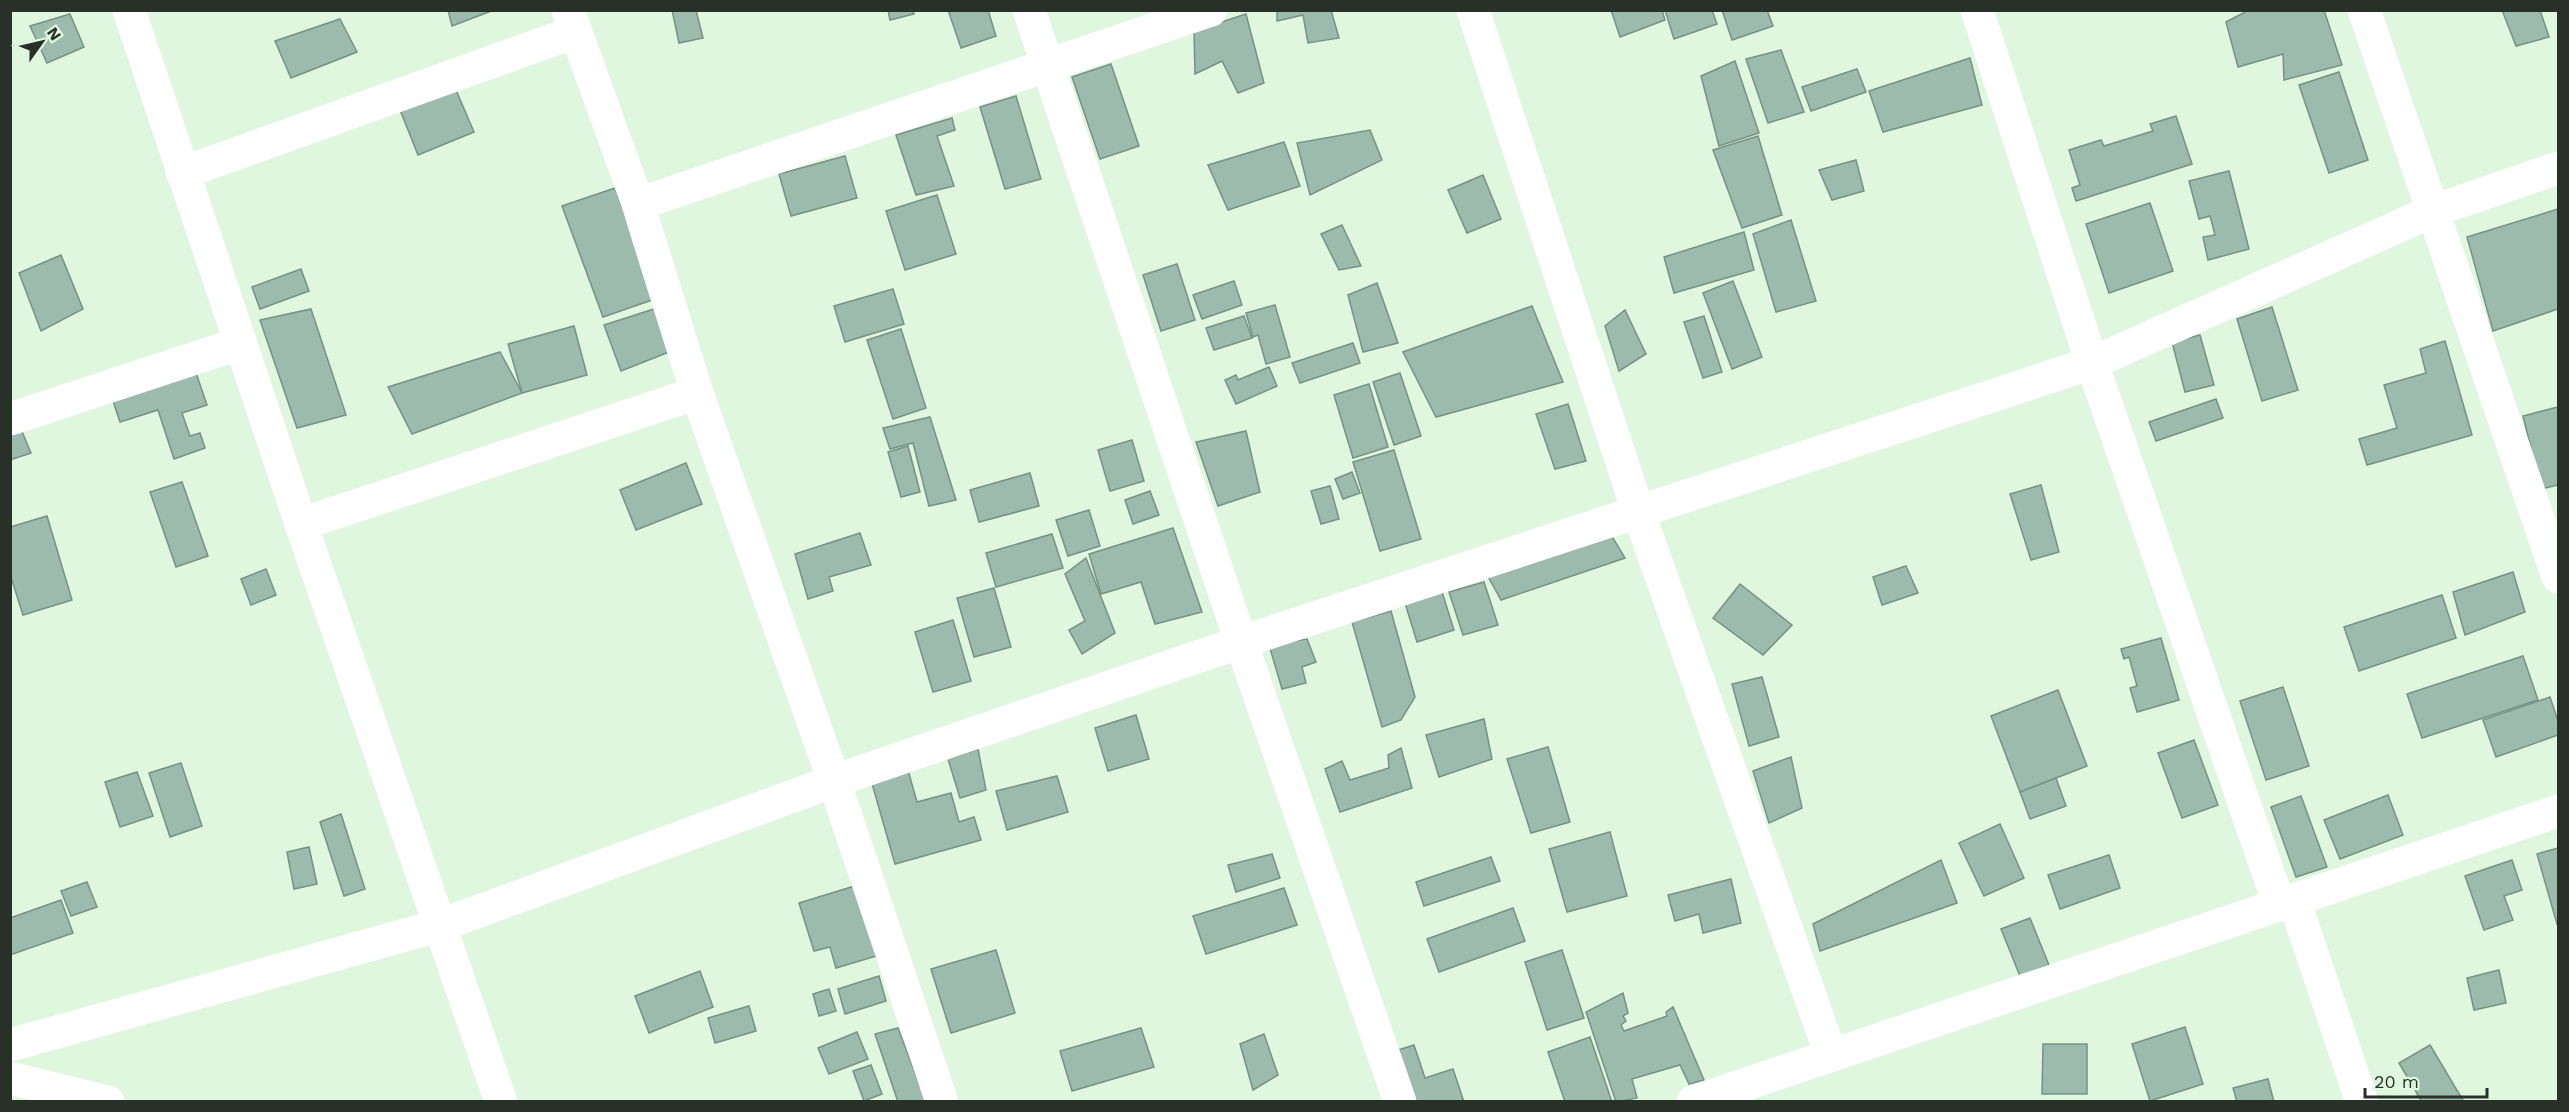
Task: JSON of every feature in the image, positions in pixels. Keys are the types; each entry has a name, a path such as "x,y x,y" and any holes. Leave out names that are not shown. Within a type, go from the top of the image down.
{"street":[{"path":"129,10 301,524 501,1101"},
{"path":"1029,10 1241,642 1400,1101"},
{"path":"638,204 1211,10"},
{"path":"1473,10 1638,511 1830,1055"},
{"path":"1977,10 2092,363 2287,902 2362,1101"},
{"path":"2364,10 2559,577"},
{"path":"182,173 571,21 638,204 697,393 834,781 942,1101"},
{"path":"10,1045 441,925 834,781 1241,642 2092,363 2433,211 2559,168"},
{"path":"10,419 242,343"},
{"path":"301,524 697,393"},
{"path":"1693,1101 2559,811"},
{"path":"13,1070 63,1096 108,1101"}],"building":[{"path":"448,10 494,10 452,26"},
{"path":"672,10 696,10 703,38 679,43"},
{"path":"888,10 913,10 914,14 890,20"},
{"path":"948,10 988,10 996,36 961,48"},
{"path":"1277,10 1331,10 1339,38 1308,43 1303,15 1277,21"},
{"path":"1611,10 1662,10 1665,20 1620,37"},
{"path":"1665,10 1712,10 1717,24 1674,39"},
{"path":"1722,10 1767,10 1773,26 1732,40"},
{"path":"2249,10 2324,10 2342,65 2284,80 2283,54 2238,67 2226,22"},
{"path":"2502,10 2540,10 2549,37 2516,46"},
{"path":"70,14 84,47 47,63 30,26"},
{"path":"1246,14 1264,83 1238,93 1222,61 1195,74 1194,31"},
{"path":"340,19 357,52 291,78 275,41"},
{"path":"1781,50 1804,112 1768,123 1746,59"},
{"path":"1970,58 1982,105 1883,132 1869,91"},
{"path":"1735,61 1759,133 1719,146 1701,76"},
{"path":"1111,64 1139,146 1100,159 1072,77"},
{"path":"1857,69 1866,92 1811,111 1802,87"},
{"path":"2339,72 2368,160 2329,173 2299,85"},
{"path":"453,83 474,132 418,155 398,105"},
{"path":"1016,96 1041,179 1005,189 980,107"},
{"path":"2176,116 2192,164 2076,201 2072,188 2080,185 2069,150 2101,140 2104,146 2153,131 2150,124"},
{"path":"952,118 955,130 937,136 954,186 916,195 896,135"},
{"path":"1370,130 1382,160 1310,195 1297,143"},
{"path":"1758,136 1782,215 1742,228 1713,150"},
{"path":"1284,142 1300,186 1228,210 1208,165"},
{"path":"845,156 857,198 791,216 779,174"},
{"path":"1856,160 1864,191 1832,200 1819,170"},
{"path":"2229,171 2249,249 2208,260 2203,237 2215,235 2210,216 2199,219 2189,181"},
{"path":"1483,175 1501,219 1467,233 1448,190"},
{"path":"615,188 655,299 603,317 562,206"},
{"path":"937,195 956,254 905,270 886,211"},
{"path":"2150,203 2173,271 2109,293 2086,224"},
{"path":"2558,209 2558,309 2493,331 2467,237"},
{"path":"1791,220 1816,301 1776,312 1753,234"},
{"path":"1342,225 1361,266 1339,270 1321,234"},
{"path":"1744,232 1754,270 1674,293 1664,257"},
{"path":"61,255 83,309 41,331 19,273"},
{"path":"1177,264 1195,320 1161,331 1143,275"},
{"path":"301,269 309,291 260,309 252,287"},
{"path":"1234,281 1242,305 1202,319 1193,295"},
{"path":"1733,281 1762,357 1732,369 1703,293"},
{"path":"1377,283 1398,343 1363,352 1348,295"},
{"path":"893,289 904,324 845,342 834,306"},
{"path":"1275,305 1290,357 1266,364 1258,335 1253,337 1246,313"},
{"path":"1532,306 1563,382 1436,417 1403,352"},
{"path":"2272,307 2298,390 2262,401 2237,319"},
{"path":"657,308 669,352 621,371 604,325"},
{"path":"311,309 346,415 297,428 260,320"},
{"path":"1625,310 1646,354 1619,371 1605,326"},
{"path":"1244,316 1252,338 1214,350 1206,328"},
{"path":"1704,316 1722,372 1703,378 1684,322"},
{"path":"574,326 587,375 522,393 508,344"},
{"path":"901,329 926,408 893,419 867,340"},
{"path":"2200,335 2214,385 2185,392 2172,342"},
{"path":"2445,341 2472,435 2367,465 2359,439 2397,428 2384,385 2426,373 2420,349"},
{"path":"1353,343 1360,363 1300,383 1292,363"},
{"path":"500,352 522,393 412,434 388,387"},
{"path":"193,364 207,405 182,413 190,436 200,433 205,448 174,459 158,410 120,422 110,392"},
{"path":"1269,367 1277,386 1236,404 1225,380 1236,375 1238,380"},
{"path":"1400,373 1421,436 1394,445 1373,382"},
{"path":"1369,384 1388,447 1353,458 1334,395"},
{"path":"2216,399 2223,418 2156,441 2149,422"},
{"path":"1568,404 1586,461 1555,469 1536,414"},
{"path":"2558,407 2558,485 2541,489 2523,416"},
{"path":"930,417 956,500 929,506 913,443 890,449 883,428"},
{"path":"21,429 31,453 10,460 10,432"},
{"path":"1246,431 1260,492 1218,506 1196,442"},
{"path":"1132,440 1144,481 1110,491 1098,450"},
{"path":"908,446 920,492 901,497 888,452"},
{"path":"1394,450 1421,539 1380,551 1353,462"},
{"path":"686,463 702,504 636,530 620,490"},
{"path":"1352,472 1360,493 1343,499 1335,479"},
{"path":"1030,473 1039,506 979,522 970,490"},
{"path":"182,482 208,556 176,567 150,492"},
{"path":"2041,485 2059,552 2031,560 2010,494"},
{"path":"1330,486 1339,519 1321,524 1311,491"},
{"path":"1150,491 1159,515 1133,524 1125,500"},
{"path":"1089,510 1100,546 1068,556 1056,520"},
{"path":"47,516 72,600 23,615 10,574 10,527"},
{"path":"1173,528 1202,612 1155,624 1141,582 1101,594 1089,554"},
{"path":"1608,530 1625,558 1501,600 1486,573"},
{"path":"860,533 871,565 829,577 833,591 808,599 795,554"},
{"path":"1052,534 1063,568 996,587 986,553"},
{"path":"1086,558 1115,633 1082,654 1069,630 1085,621 1065,574"},
{"path":"1906,566 1918,593 1882,605 1873,577"},
{"path":"266,569 276,595 251,605 241,579"},
{"path":"2513,572 2525,612 2465,635 2453,592"},
{"path":"1484,582 1498,625 1463,635 1449,592"},
{"path":"1740,584 1792,625 1763,655 1713,618"},
{"path":"994,588 1011,647 974,657 957,598"},
{"path":"1442,592 1454,630 1417,642 1405,603"},
{"path":"2442,595 2456,638 2359,671 2344,627"},
{"path":"1391,611 1415,697 1401,720 1382,727 1352,622"},
{"path":"953,620 971,681 933,692 915,632"},
{"path":"2161,638 2179,700 2137,712 2130,688 2137,686 2129,657 2124,659 2121,649"},
{"path":"1307,639 1316,662 1302,667 1306,683 1282,689 1269,645"},
{"path":"2523,656 2538,700 2422,738 2407,694"},
{"path":"1762,677 1779,737 1749,746 1732,684"},
{"path":"2283,687 2309,766 2266,780 2240,701"},
{"path":"2058,690 2087,766 2020,792 1991,716"},
{"path":"2550,697 2558,721 2558,735 2496,757 2483,720"},
{"path":"1136,715 1149,759 1108,771 1095,728"},
{"path":"1484,719 1492,759 1439,777 1426,735"},
{"path":"2194,740 2218,805 2182,818 2158,753"},
{"path":"1548,747 1570,822 1531,833 1507,759"},
{"path":"1401,748 1412,788 1340,812 1325,769 1342,761 1350,780 1389,768 1388,755"},
{"path":"978,749 986,790 960,798 948,759"},
{"path":"1791,757 1802,808 1769,823 1753,771"},
{"path":"181,763 202,826 170,837 149,773"},
{"path":"908,770 917,802 951,793 959,822 974,817 981,840 895,864 871,780"},
{"path":"137,772 153,816 120,827 105,782"},
{"path":"1057,776 1068,812 1007,830 996,791"},
{"path":"2056,778 2066,806 2030,819 2020,792"},
{"path":"2388,795 2403,835 2340,859 2324,820"},
{"path":"2301,796 2327,867 2296,877 2271,807"},
{"path":"341,814 365,889 344,896 320,822"},
{"path":"2000,824 2024,878 1984,896 1959,843"},
{"path":"1610,832 1627,896 1567,912 1549,849"},
{"path":"309,847 317,884 294,889 287,852"},
{"path":"2558,848 2558,923 2557,924 2537,854"},
{"path":"1272,854 1280,878 1236,892 1228,865"},
{"path":"2109,855 2120,888 2060,909 2048,875"},
{"path":"1491,857 1500,881 1424,906 1416,882"},
{"path":"1941,860 1957,903 1820,951 1813,924"},
{"path":"2512,860 2522,890 2504,896 2513,920 2484,930 2465,876"},
{"path":"1731,879 1741,923 1703,933 1699,914 1675,921 1668,895"},
{"path":"87,882 97,907 71,916 61,891"},
{"path":"861,884 883,954 836,968 830,947 814,951 799,903"},
{"path":"1284,888 1297,925 1206,954 1193,916"},
{"path":"61,900 73,933 10,955 10,918"},
{"path":"1513,908 1525,941 1439,972 1427,939"},
{"path":"2030,918 2049,965 2020,976 2001,929"},
{"path":"996,950 1015,1013 951,1033 931,969"},
{"path":"1562,950 1584,1018 1547,1030 1525,962"},
{"path":"2499,970 2506,1003 2474,1010 2467,978"},
{"path":"700,971 713,1007 649,1033 635,996"},
{"path":"879,976 886,1001 845,1014 838,989"},
{"path":"829,989 836,1011 819,1016 813,994"},
{"path":"1623,993 1628,1013 1623,1016 1626,1021 1621,1025 1624,1031 1667,1016 1666,1012 1673,1007 1704,1080 1689,1084 1680,1065 1632,1079 1637,1098 1616,1102 1586,1012"},
{"path":"749,1006 756,1031 715,1043 708,1018"},
{"path":"2185,1027 2203,1084 2150,1101 2132,1044"},
{"path":"898,1028 926,1102 898,1102 875,1034"},
{"path":"1141,1028 1154,1067 1072,1091 1060,1051"},
{"path":"857,1032 868,1059 829,1074 818,1048"},
{"path":"1264,1034 1278,1075 1253,1090 1240,1044"},
{"path":"1590,1037 1612,1102 1565,1102 1548,1052"},
{"path":"2043,1044 2087,1044 2087,1094 2042,1094"},
{"path":"1414,1045 1425,1078 1453,1069 1464,1102 1409,1102 1392,1052"},
{"path":"2430,1045 2464,1102 2422,1102 2399,1063"},
{"path":"871,1065 882,1094 864,1101 853,1071"},
{"path":"2268,1079 2274,1102 2237,1102 2233,1088"}]}
